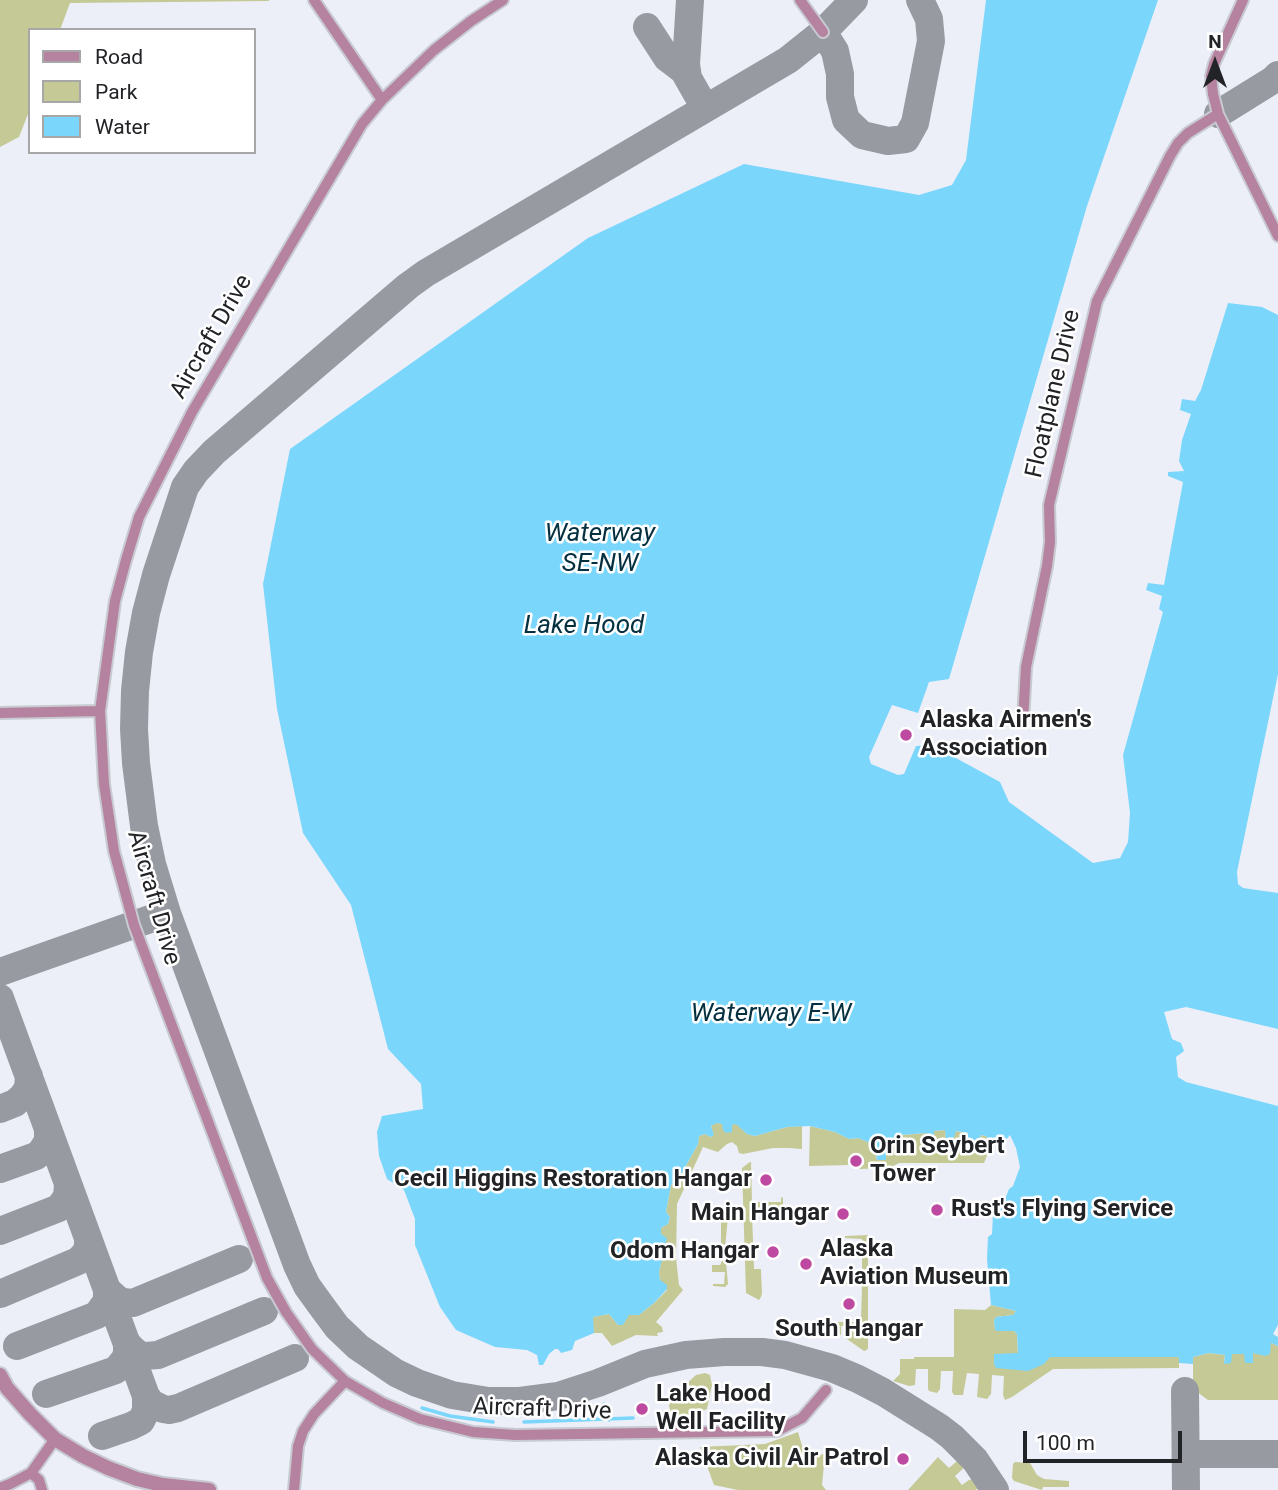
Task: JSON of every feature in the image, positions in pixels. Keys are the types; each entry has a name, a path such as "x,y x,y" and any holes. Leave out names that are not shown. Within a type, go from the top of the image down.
{"street":[{"path":"314,0 382,100"},
{"name":"Aircraft Drive","path":"503,0 434,50 382,100 362,124 198,402 139,517 115,601 100,711 107,811 114,851 134,925 267,1278 286,1312 313,1349 345,1381 383,1403 420,1419 473,1432 515,1435 777,1430 802,1418 826,1390"},
{"path":"800,0 823,32"},
{"path":"1243,0 1214,64 1213,94 1218,114 1278,236"},
{"name":"Floatplane Drive","path":"1024,721 1026,667 1050,542 1049,505 1097,301 1178,143 1188,133 1218,114"},
{"path":"0,713 100,711"},
{"path":"294,1490 298,1446 303,1431 345,1381"},
{"path":"2,1384 55,1439 93,1462 163,1485 209,1490"},
{"path":"0,1488 31,1473 55,1439"},
{"path":"31,1473 39,1480 42,1490"}],"green space":[{"path":"0,0 269,0 70,3 61,28 28,28 28,114 19,137 0,147"},
{"path":"736,1123 747,1134 755,1136 787,1127 802,1126 802,1149 773,1148 743,1154 739,1153 732,1142 718,1152 703,1147 677,1204 676,1258 679,1285 683,1290 656,1322 663,1332 657,1333 658,1336 636,1335 612,1346 602,1333 594,1333 592,1317 609,1314 618,1325 629,1315 639,1315 667,1290 660,1281 659,1272 666,1239 661,1234 661,1228 668,1224 670,1217 666,1212 671,1185 678,1180 698,1144 699,1136 705,1134 711,1137 711,1125"},
{"path":"810,1126 873,1144 877,1160 886,1144 901,1135 927,1133 931,1150 941,1149 941,1142 934,1139 934,1131 945,1130 946,1139 953,1140 955,1131 986,1136 991,1145 984,1163 899,1163 889,1168 859,1169 864,1164 864,1159 859,1154 854,1154 848,1165 809,1166"},
{"path":"750,1162 752,1202 781,1202 781,1197 783,1198 783,1213 752,1214 754,1269 761,1269 762,1293 759,1300 746,1293 742,1168"},
{"path":"721,1213 728,1217 725,1248 721,1250"},
{"path":"868,1235 868,1348 864,1351 844,1337 844,1326 841,1326 841,1335 836,1332 836,1322 861,1322 862,1285 845,1284 845,1277 862,1276 862,1239 845,1236"},
{"path":"722,1261 726,1262 728,1284 725,1287 713,1286 724,1284 725,1272 712,1272 712,1265 720,1265"},
{"path":"991,1305 1016,1311 1013,1315 996,1317 994,1321 995,1329 1014,1331 1017,1334 1018,1354 1050,1357 1179,1357 1179,1368 1053,1369 1005,1400 1004,1376 992,1375 991,1394 987,1399 977,1397 979,1374 967,1373 963,1395 954,1395 952,1392 953,1371 941,1371 940,1389 937,1393 928,1389 928,1369 916,1369 915,1385 893,1381 900,1374 900,1359 954,1357 954,1309 985,1310"},
{"path":"1271,1343 1278,1346 1278,1400 1208,1400 1193,1389 1193,1357 1209,1353 1225,1355 1224,1363 1230,1363 1231,1354 1244,1354 1252,1363 1252,1353"},
{"path":"696,1375 710,1375 712,1385 707,1409 678,1418 671,1413 669,1406 673,1396"},
{"path":"798,1432 805,1456 825,1454 822,1485 826,1490 738,1490 714,1485 700,1447 765,1444"},
{"path":"938,1457 949,1468 962,1460 965,1467 955,1476 962,1485 976,1478 979,1488 908,1490"},
{"path":"1015,1462 1030,1463 1037,1475 1044,1479 1069,1481 1069,1487 1043,1487 1042,1490 1014,1481 1012,1478"}],"water":[{"name":"Lake Hood","path":"986,0 1158,0 1087,206 949,679 929,682 918,713 892,705 869,757 871,764 898,775 904,774 916,746 932,745 1000,782 1009,802 1093,863 1120,858 1128,842 1130,813 1123,755 1163,612 1159,609 1162,596 1146,590 1148,583 1164,585 1183,482 1168,476 1168,472 1184,471 1179,461 1182,440 1191,414 1180,410 1182,399 1195,401 1201,390 1228,303 1262,307 1278,315 1278,674 1237,872 1238,884 1243,888 1278,893 1278,1029 1186,1007 1164,1012 1172,1039 1181,1043 1184,1051 1176,1057 1178,1077 1186,1082 1278,1106 1278,1325 1273,1334 1278,1337 1278,1346 1271,1343 1270,1354 1265,1356 1253,1353 1253,1363 1245,1363 1244,1354 1232,1354 1231,1363 1224,1364 1225,1355 1209,1353 1193,1357 1193,1364 1179,1363 1179,1357 1050,1357 1044,1364 1028,1371 996,1368 994,1354 1018,1353 1017,1334 1014,1331 995,1329 996,1317 1013,1315 1016,1311 991,1305 987,1259 993,1214 1000,1212 1020,1167 1010,1135 1001,1146 991,1145 986,1136 981,1135 975,1145 970,1144 968,1133 956,1131 950,1141 946,1140 945,1130 934,1131 934,1139 928,1140 927,1133 901,1135 886,1144 886,1160 877,1160 873,1144 810,1126 787,1127 755,1136 747,1134 736,1124 732,1125 732,1132 726,1133 722,1124 717,1123 711,1126 714,1135 699,1136 698,1144 678,1180 671,1185 666,1212 670,1217 668,1224 661,1228 661,1234 667,1238 659,1272 660,1280 667,1285 667,1289 639,1315 629,1315 623,1325 618,1325 609,1314 593,1317 594,1333 575,1341 572,1350 561,1353 555,1349 543,1365 539,1365 537,1355 527,1350 495,1347 456,1330 440,1307 415,1245 415,1219 404,1190 387,1179 379,1156 377,1132 382,1116 423,1109 421,1084 388,1049 351,905 303,833 277,709 263,584 290,449 588,238 744,164 919,195 952,185 966,160"}],"waterway":[{"path":"604,1404 609,1420"},
{"path":"422,1408 450,1416 493,1422"},
{"path":"524,1422 633,1418"}],"taxiway":[{"path":"688,78 686,64 690,0"},
{"path":"854,0 823,32 788,60 426,273 214,452 196,471 185,487 146,613 135,691 136,763 144,826 167,913 297,1265 307,1286 337,1327 358,1347 396,1373 417,1383 452,1395 488,1401 520,1401 558,1396 645,1364 686,1355 724,1352 785,1355 832,1368 858,1379 939,1427 975,1460 995,1490"},
{"path":"823,32 835,51 840,74 840,97 846,120 862,135 888,141 906,139 915,123 931,41 929,19 920,0"},
{"path":"647,27 667,58 684,71 705,108"},
{"path":"1218,114 1278,75"},
{"path":"0,972 167,913"},
{"path":"0,998 146,1396 146,1411 141,1421 102,1436"},
{"path":"0,1109 15,1103 23,1096 28,1088 29,1076"},
{"path":"0,1169 41,1152 48,1141 48,1130"},
{"path":"0,1231 59,1208 67,1197 68,1184"},
{"path":"0,1294 78,1261 88,1248 88,1238"},
{"path":"107,1290 117,1299 133,1303 239,1259"},
{"path":"17,1346 97,1315 107,1301 107,1290"},
{"path":"127,1343 139,1355 158,1355 264,1311"},
{"path":"46,1394 116,1370 125,1359 127,1343"},
{"path":"146,1396 151,1403 163,1409 178,1408 295,1358"},
{"path":"1185,1391 1186,1490"},
{"path":"1186,1462 1197,1454 1278,1454"}],"place":[{"name":"Alaska Airmen's Association","path":"906,735"},
{"name":"Orin Seybert Tower","path":"856,1161"},
{"name":"Cecil Higgins Restoration Hangar","path":"766,1180"},
{"name":"Rust's Flying Service","path":"937,1210"},
{"name":"Main Hangar","path":"843,1214"},
{"name":"Odom Hangar","path":"773,1252"},
{"name":"Alaska Aviation Museum","path":"806,1264"},
{"name":"South Hangar","path":"849,1304"},
{"name":"Lake Hood Well Facility","path":"642,1409"},
{"name":"Alaska Civil Air Patrol","path":"903,1459"}],"water label":[{"name":"Waterway SE-NW","path":"600,549"},
{"name":"Waterway E-W","path":"771,1014"}]}
